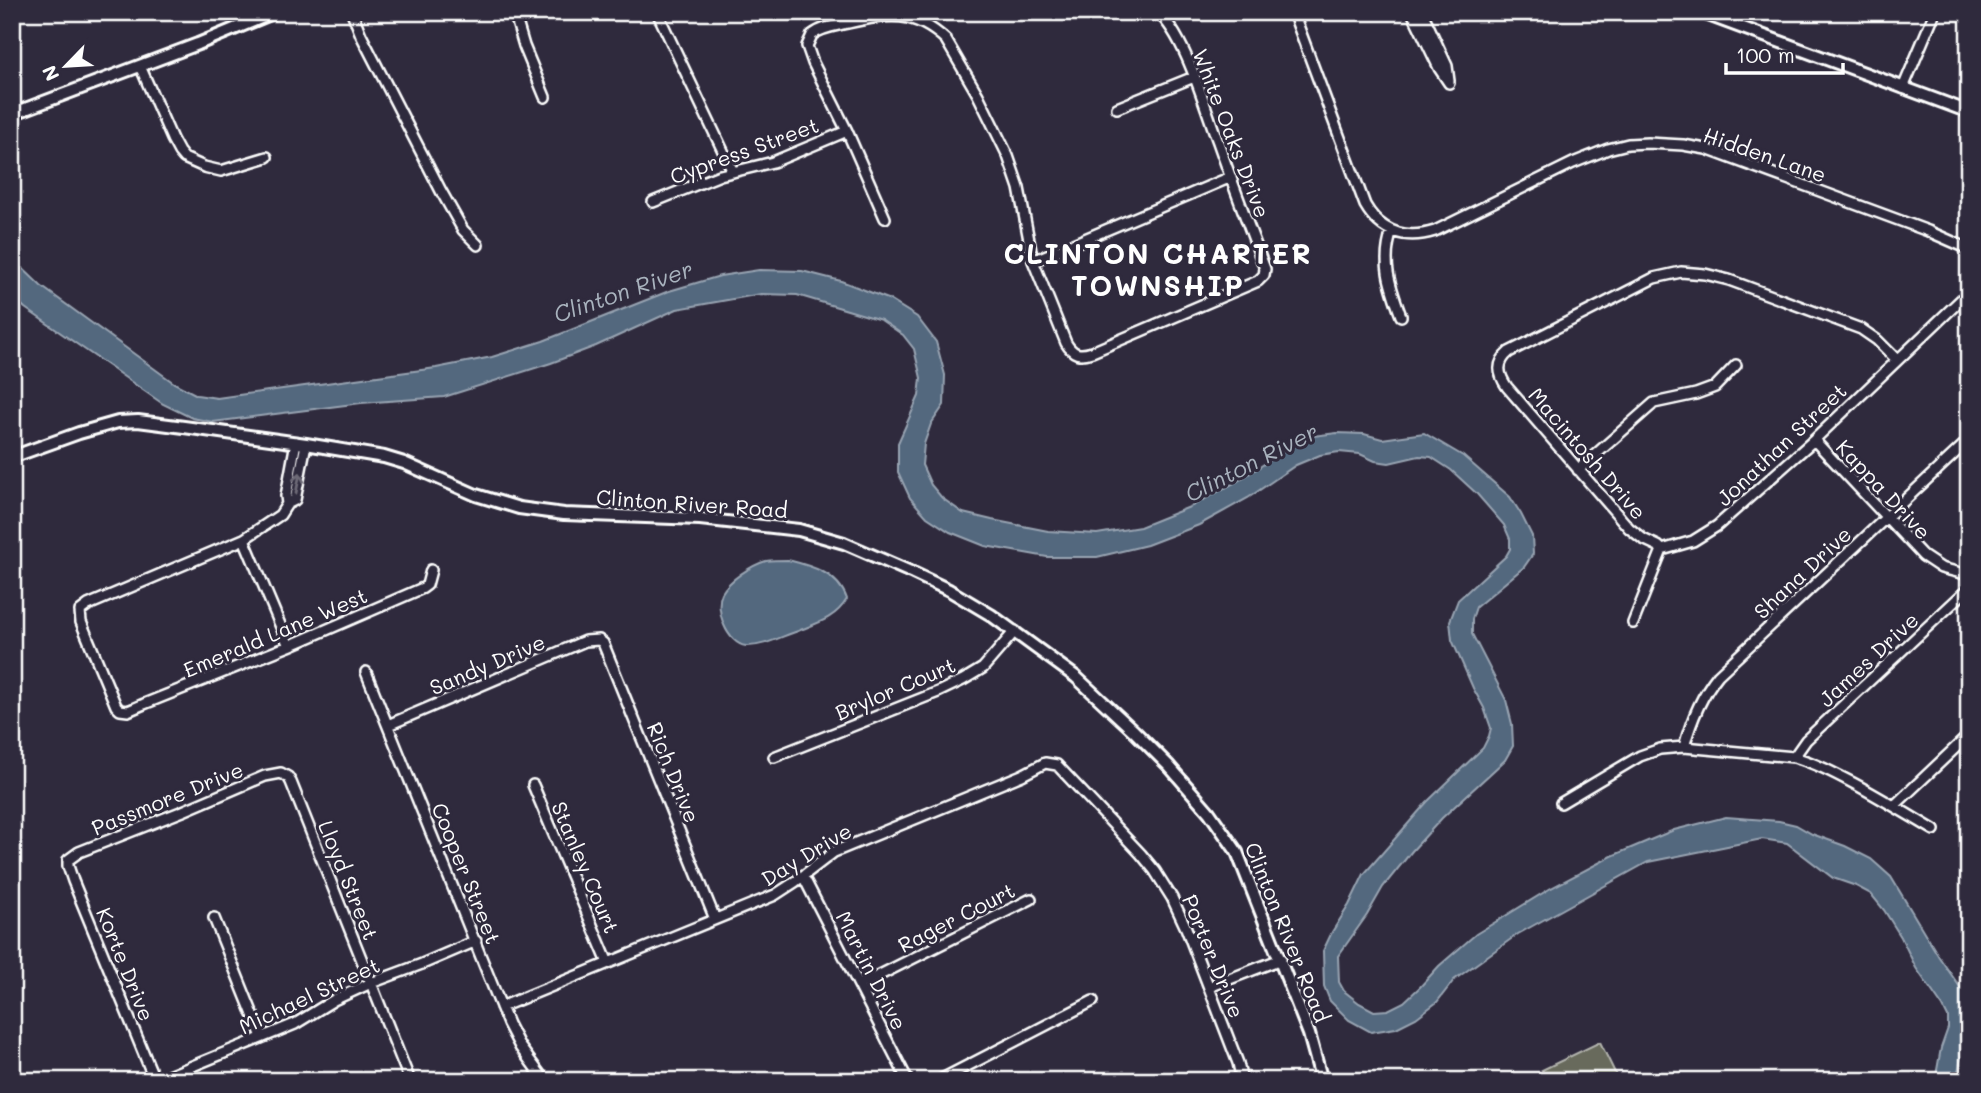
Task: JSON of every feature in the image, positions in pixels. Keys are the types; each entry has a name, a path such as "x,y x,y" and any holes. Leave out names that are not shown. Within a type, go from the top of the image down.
{"street":[{"path":"12,114 275,12"},
{"path":"352,12 361,35 441,191 463,230 478,245"},
{"path":"514,12 545,97"},
{"path":"657,12 733,172"},
{"name":"White Oaks Drive","path":"1033,261 1066,344 1076,354 1086,355 1263,278 1265,269 1194,76 1174,30 1157,12"},
{"path":"1293,12 1365,205 1380,224 1392,231 1386,258 1393,295 1401,316"},
{"path":"1412,12 1430,38 1422,12"},
{"path":"1700,12 1969,112"},
{"path":"1903,88 1934,12"},
{"path":"885,218 847,131 808,52 808,41 816,31 869,15 916,19 935,29 953,48 1008,156 1019,188 1033,261 1231,177"},
{"path":"140,66 172,139 184,158 221,171 267,157"},
{"path":"1117,108 1194,76"},
{"name":"Cypress Street","path":"653,202 700,182 773,162 847,131"},
{"name":"Hidden Lane","path":"1392,231 1412,236 1435,231 1586,157 1618,146 1648,143 1683,145 1717,153 1928,231 1969,249"},
{"name":"Macintosh Drive","path":"1662,550 1643,540 1629,528 1507,387 1499,369 1502,359 1509,352 1644,282 1681,272 1729,280 1843,321 1868,333 1897,360"},
{"name":"Jonathan Street","path":"1662,550 1693,541 1708,533 1814,440 1969,292"},
{"path":"1578,470 1654,403 1715,387 1737,365"},
{"name":"Clinton River Road","path":"12,457 102,426 131,421 301,443 384,457 476,495 519,508 564,514 719,520 781,527 820,535 880,558 949,590 1015,631 1076,677 1134,731 1193,792 1237,852 1309,1034 1322,1081"},
{"name":"Kappa Drive","path":"1814,440 1930,562 1941,568 1969,575"},
{"name":"Shana Drive","path":"1684,747 1695,712 1718,674 1969,440"},
{"path":"289,646 244,540 281,515 287,504 286,496 301,443"},
{"name":"Emerald Lane West","path":"244,540 88,605 80,611 81,622 120,710 125,711 144,704 289,646 423,588 427,585 431,570"},
{"path":"1633,623 1662,550"},
{"name":"James Drive","path":"1794,757 1806,740 1969,588"},
{"name":"Brylor Court","path":"774,757 962,680 983,668 1015,631"},
{"name":"Sandy Drive","path":"388,725 585,641 599,640"},
{"name":"Rich Drive","path":"599,640 603,643 715,919"},
{"name":"Cooper Street","path":"366,672 501,1007 520,1048 545,1081"},
{"path":"1895,806 1969,735"},
{"path":"1561,803 1647,753 1666,747 1684,747 1794,757 1827,769 1934,830"},
{"name":"Day Drive","path":"501,1007 775,895 834,852 1038,766 1051,763"},
{"name":"Porter Drive","path":"1051,763 1057,765 1141,853 1172,898 1209,987 1238,1063 1242,1081"},
{"name":"Passmore Drive","path":"68,860 79,852 265,776 281,773"},
{"name":"Lloyd Street","path":"281,773 291,782 410,1081"},
{"name":"Stanley Court","path":"533,785 608,963"},
{"name":"Korte Drive","path":"68,860 73,881 156,1081"},
{"name":"Martin Drive","path":"803,876 908,1081"},
{"name":"Rager Court","path":"860,985 1031,899"},
{"path":"214,918 262,1037"},
{"name":"Michael Street","path":"156,1081 295,1024 334,1000 371,983 476,941"},
{"path":"1209,987 1281,959"},
{"path":"938,1081 1093,1002"}],"green space":[{"path":"1600,1042 1619,1081 1547,1081 1542,1070"}],"water":[{"path":"12,258 41,286 174,383 197,395 217,398 436,368 492,357 543,341 669,291 720,276 759,270 802,271 841,281 888,299 917,317 936,342 945,375 944,405 931,424 924,444 922,465 931,485 942,498 963,513 1048,531 1097,534 1140,527 1192,506 1313,436 1364,434 1382,439 1424,433 1463,456 1510,497 1532,536 1533,554 1524,567 1476,607 1472,619 1472,634 1506,700 1512,724 1513,746 1505,760 1442,818 1383,887 1338,956 1339,982 1344,991 1374,1011 1388,1010 1404,1002 1439,966 1476,934 1551,888 1612,856 1674,830 1726,817 1779,821 1796,825 1871,859 1891,877 1939,957 1969,1000 1969,1035 1956,1081 1935,1081 1948,1028 1948,1017 1916,968 1884,910 1871,894 1833,878 1787,843 1762,839 1648,862 1518,934 1454,980 1437,1002 1416,1018 1396,1028 1371,1032 1349,1020 1330,1001 1324,986 1323,951 1364,874 1427,802 1483,748 1491,728 1452,640 1450,621 1458,600 1506,556 1510,549 1510,539 1504,525 1477,494 1451,470 1431,457 1419,456 1389,463 1375,461 1360,454 1339,452 1320,455 1296,465 1248,498 1199,525 1147,545 1097,557 1047,557 985,546 950,532 927,517 910,498 898,472 898,443 919,396 921,378 914,349 903,335 881,320 797,295 761,294 677,309 596,346 551,363 444,397 361,403 213,422 192,418 163,404 25,308 12,296"},
{"path":"788,560 815,568 831,577 847,599 843,606 826,619 772,641 759,645 739,644 728,633 721,616 722,593 735,578 754,566 766,561"}],"district":[{"name":"CLINTON CHARTER TOWNSHIP","path":"1158,269"}],"water label":[{"name":"Clinton River","path":"623,291"},
{"name":"Clinton River","path":"1251,462"}]}
